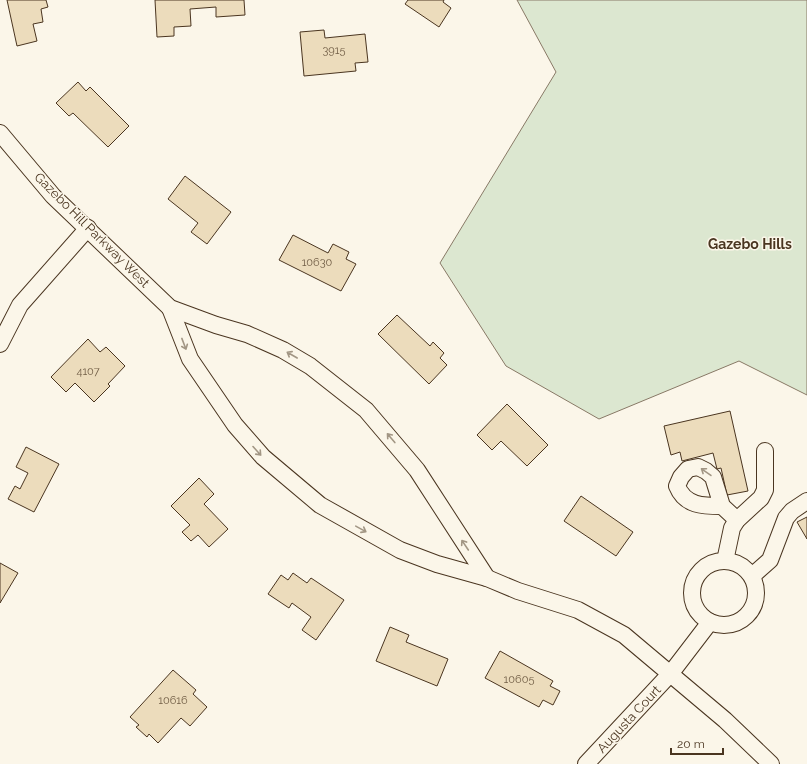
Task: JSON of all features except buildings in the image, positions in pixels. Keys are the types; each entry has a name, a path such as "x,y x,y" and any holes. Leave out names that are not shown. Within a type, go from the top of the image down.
{"street":[{"name":"Gazebo Hill Parkway West","path":"0,133 53,196 170,308 216,325 247,334 282,350 310,366 366,410 417,470 486,578"},
{"path":"0,344 20,305 88,228"},
{"name":"Gazebo Hill Parkway West","path":"170,308 190,359 235,425 263,457 320,505 400,550 437,564 486,578 518,591 578,610 624,635 725,720 771,764"},
{"path":"726,561 732,528 737,520 761,498 765,490 765,452"},
{"path":"752,576 770,560 786,518 792,511 807,500"},
{"path":"722,506 737,520"},
{"path":"726,561 736,563 752,576 756,596 748,615 740,621 720,625 710,622 701,616 695,607 692,596 693,585 697,575 705,567 715,562 726,561"},
{"name":"Augusta Court","path":"586,764 671,673 710,622"}],"green space":[{"path":"517,0 807,0 807,395 739,361 599,419 506,366 440,263 556,72"}],"district":[{"name":"Gazebo Hills","path":"750,244"}]}
